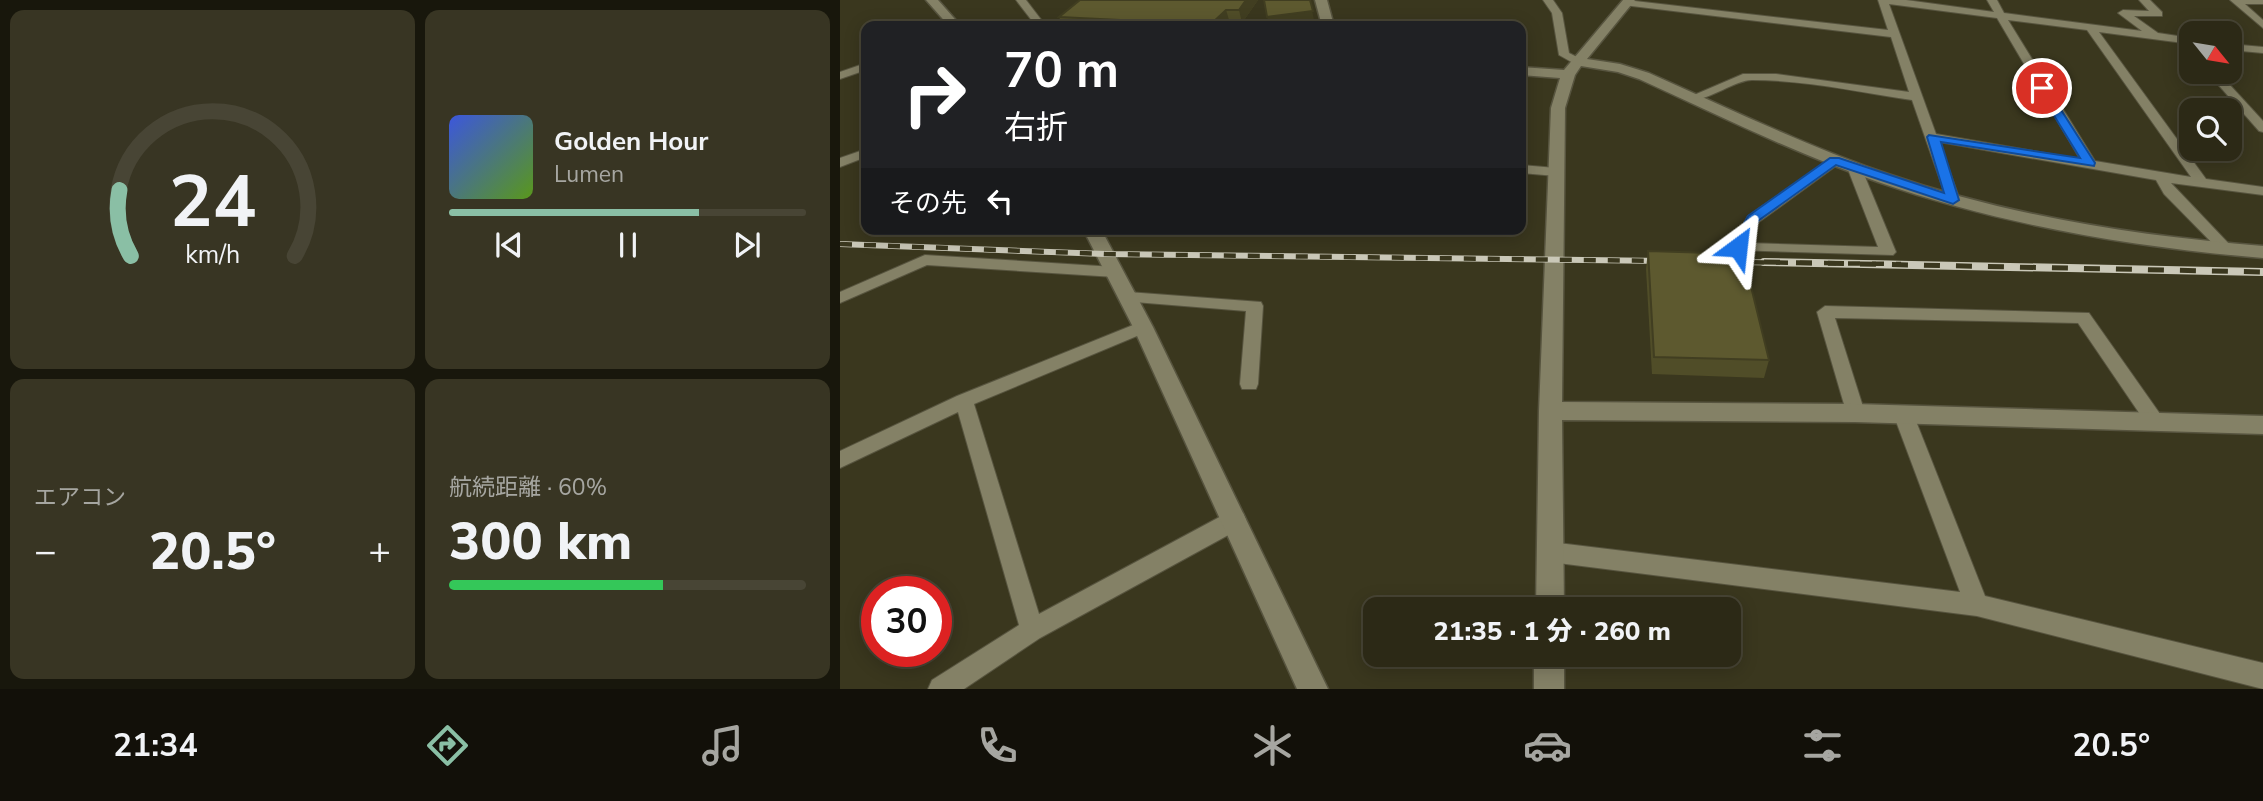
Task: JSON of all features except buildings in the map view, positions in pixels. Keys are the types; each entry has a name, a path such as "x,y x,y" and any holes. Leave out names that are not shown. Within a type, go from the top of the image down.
{"street":[{"path":"932,0 951,21"},
{"path":"1021,0 1037,21"},
{"path":"1321,0 1327,21"},
{"path":"1548,0 1557,13 1564,55 1573,68"},
{"path":"1953,200 1884,0 2179,41"},
{"path":"1992,0 2089,163"},
{"path":"2144,0 2158,14 2123,13 2156,36"},
{"path":"1550,597 1550,411 1558,108 1573,68 1627,1 1894,34"},
{"path":"2235,1 2263,1"},
{"path":"2235,1 2263,25"},
{"path":"2091,27 2200,180"},
{"path":"2242,48 2263,50"},
{"path":"840,76 861,68"},
{"path":"1526,71 1620,68 1835,160 1953,200 2123,236 2263,252"},
{"path":"1693,98 1743,77 1776,77 1917,97"},
{"path":"2223,84 2263,128"},
{"path":"1933,137 2161,177 2200,180 2263,191"},
{"path":"840,163 861,155"},
{"path":"1835,160 1753,219 1738,247 1888,251 1854,167"},
{"path":"1526,169 1556,172"},
{"path":"2161,177 2169,191 2226,249"},
{"path":"1095,235 1143,327 1313,689"},
{"path":"840,298 925,260 1115,272"},
{"path":"1128,297 1255,306 1249,384"},
{"path":"1855,413 1825,312 2083,317 2155,421"},
{"path":"841,459 964,401 1143,327"},
{"path":"964,401 1032,630"},
{"path":"1550,411 1855,413 2263,425"},
{"path":"1904,416 1977,605"},
{"path":"941,689 1032,630 1235,520"},
{"path":"1550,552 1977,605 2263,676"},
{"path":"1549,667 1549,689"}],"railway":[{"path":"840,244 1105,254 1665,261"},
{"path":"1728,262 1813,263"},
{"path":"1764,262 1813,263"},
{"path":"1813,263 1901,264"},
{"path":"1813,263 2263,272"}],"route":[{"path":"1738,247 1753,219 1835,160 1953,200 1933,137 2089,163 2042,88"}]}
